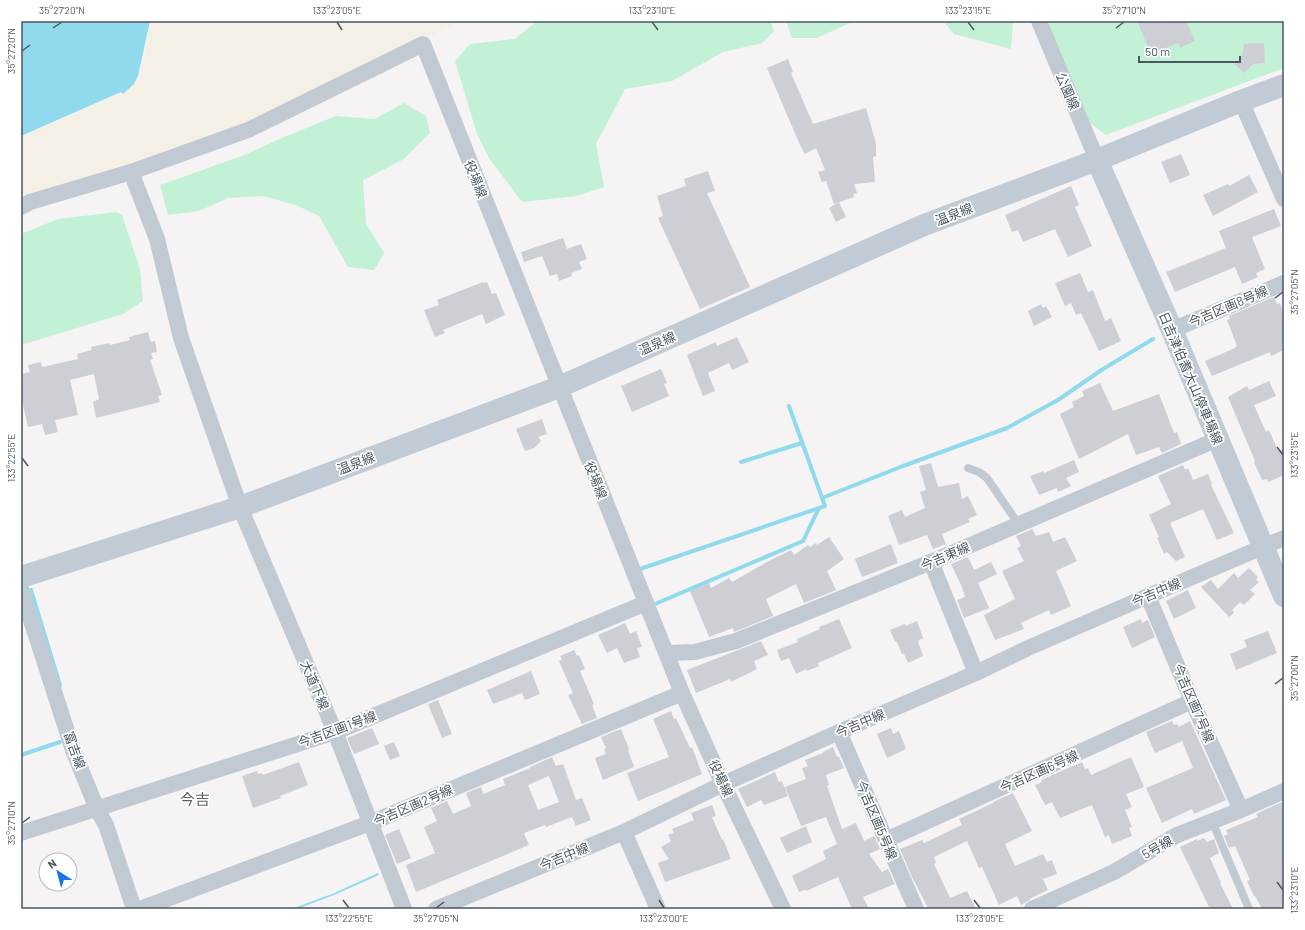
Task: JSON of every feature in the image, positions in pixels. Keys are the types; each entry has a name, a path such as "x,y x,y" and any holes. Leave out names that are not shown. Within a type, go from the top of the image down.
{"street":[{"name":"公園線","path":"1039,21 1097,160"},
{"name":"役場線","path":"132,172 248,130 423,44 682,693 723,784 783,909"},
{"name":"温泉線","path":"21,577 240,507 559,387 924,225 1097,160 1284,85"},
{"path":"1241,101 1284,199"},
{"name":"日吉津伯耆大山停車場線","path":"1097,160 1172,330 1284,596"},
{"path":"21,207 30,202 132,172"},
{"name":"大道下線","path":"132,172 157,239 180,338 240,507 335,732 404,909"},
{"name":"今吉区画8号線","path":"1172,330 1284,283"},
{"name":"今吉東線","path":"667,653 695,652 736,641 931,562 1218,440"},
{"name":"今吉中線","path":"436,909 624,832 723,784 839,732 976,673 1028,648 1284,538"},
{"path":"931,562 976,673"},
{"name":"富吉線","path":"21,590 73,750 97,809 106,825 134,909"},
{"name":"今吉区画7号線","path":"1148,596 1192,701 1241,810"},
{"name":"今吉区画1号線","path":"21,833 335,732 646,603"},
{"name":"今吉区画2号線","path":"140,909 370,823 682,693"},
{"name":"今吉区画6号線","path":"886,840 1192,701"},
{"name":"今吉区画5号線","path":"839,732 916,909"},
{"name":"5号線","path":"1032,909 1114,872 1177,835 1241,810 1284,791"},
{"path":"624,832 658,909"}],"lane":[{"path":"968,468 979,472 987,478 1019,525"},
{"path":"1212,821 1249,909"}],"green space":[{"path":"537,21 770,21 774,31 762,43 723,52 672,81 625,89 596,144 604,187 576,196 522,202 489,158 477,134 455,61 470,44 515,39"},
{"path":"786,21 854,21 817,38 792,38"},
{"path":"943,21 1013,21 1011,49 954,34"},
{"path":"1047,21 1284,21 1284,68 1106,135 1090,123"},
{"path":"404,103 426,116 430,133 404,159 363,180 366,224 384,253 374,270 348,267 319,216 296,205 263,196 228,198 199,211 168,215 160,185 242,156 336,116 375,119"},
{"path":"117,212 122,215 140,269 143,301 123,314 21,345 21,234 58,219"}],"sand":[{"path":"152,21 461,21 235,128 21,201 21,137 121,93 123,95 139,79"}],"water":[{"path":"21,21 150,21 138,76 134,84 123,94 121,92 21,136"},
{"path":"378,873 379,875 334,895 297,909 291,909 332,894"}],"building":[{"path":"1137,21 1186,21 1195,41 1180,48 1178,43 1151,54"},
{"path":"1264,43 1265,63 1253,64 1244,73 1234,64 1242,56 1244,44"},
{"path":"788,59 793,72 791,73 813,124 866,108 876,144 876,156 873,157 875,182 854,184 857,193 853,194 854,197 834,204 826,181 822,182 818,172 825,170 816,148 805,154 800,145 767,68"},
{"path":"1181,154 1190,175 1170,183 1161,162"},
{"path":"708,171 715,191 707,193 750,287 700,309 658,218 663,216 657,196 686,186 684,179"},
{"path":"1249,175 1258,192 1213,216 1203,195 1228,184 1229,186"},
{"path":"1071,186 1079,205 1075,207 1092,246 1068,257 1055,229 1023,242 1018,230 1012,232 1005,215"},
{"path":"839,202 846,217 836,222 829,208"},
{"path":"1274,209 1281,226 1252,237 1265,269 1256,273 1258,277 1242,284 1235,267 1175,292 1166,272 1226,248 1219,231"},
{"path":"563,238 567,249 581,244 587,259 579,262 582,269 571,273 572,276 559,281 557,274 550,276 542,256 524,262 521,252"},
{"path":"1080,273 1088,292 1093,290 1105,321 1111,318 1121,341 1099,351 1081,313 1076,315 1071,303 1065,306 1055,283"},
{"path":"483,282 487,282 492,294 496,293 505,315 486,324 482,314 443,330 445,333 435,337 424,310 439,305 437,300"},
{"path":"1274,297 1277,304 1280,303 1284,315 1284,350 1271,356 1270,352 1212,376 1205,361 1237,346 1227,320 1230,319 1229,316"},
{"path":"1041,304 1043,308 1046,306 1052,317 1034,326 1028,311"},
{"path":"148,332 151,342 155,341 157,352 151,353 153,359 150,360 162,395 158,396 160,402 96,418 93,402 99,399 94,374 70,380 78,415 55,420 58,432 45,435 42,424 28,427 21,396 21,374 30,372 28,365 41,362 42,367 78,359 77,354 92,350 91,347 109,343 110,345 130,340 129,337"},
{"path":"737,337 749,362 732,370 729,363 708,373 715,391 703,396 687,355 716,342 717,346"},
{"path":"661,369 667,383 664,384 669,396 632,412 621,386"},
{"path":"1269,381 1276,396 1254,405 1266,432 1269,430 1278,451 1284,449 1284,475 1268,482 1267,479 1262,480 1228,397 1247,386 1249,390"},
{"path":"1100,383 1113,411 1159,394 1174,433 1177,432 1181,444 1162,453 1159,447 1136,455 1128,434 1079,459 1060,414 1074,407 1072,402 1084,396 1082,391"},
{"path":"542,419 547,434 538,437 541,441 534,448 525,451 516,429"},
{"path":"1074,460 1079,472 1066,478 1071,486 1058,492 1057,488 1039,495 1030,476 1044,471 1044,473"},
{"path":"931,463 938,487 959,483 962,499 968,496 977,515 968,519 970,522 942,534 946,544 933,549 927,535 899,545 888,516 902,510 905,517 925,508 920,492 926,490 919,466"},
{"path":"1183,465 1185,470 1188,468 1193,480 1208,474 1212,484 1211,485 1234,533 1217,540 1203,509 1170,523 1185,557 1176,561 1167,552 1164,554 1157,538 1159,537 1149,515 1171,504 1158,476"},
{"path":"1032,529 1036,536 1049,532 1053,542 1065,537 1077,561 1056,571 1071,606 1051,615 1049,610 1021,623 1024,629 995,640 984,615 1015,599 1002,571 1024,561 1017,548 1021,546 1016,536"},
{"path":"829,537 844,559 827,571 836,590 804,603 796,584 766,599 773,616 734,632 733,628 709,637 690,591 709,583 711,588 729,578 732,582 791,550 794,555 808,545 810,547 816,543 817,545"},
{"path":"891,544 898,563 862,577 855,559"},
{"path":"968,557 974,570 991,562 997,574 978,583 989,608 964,618 957,600 965,597 951,564"},
{"path":"1249,568 1258,577 1256,580 1259,582 1250,590 1255,594 1244,605 1240,602 1232,610 1234,613 1229,617 1201,587 1211,580 1218,589 1234,573 1238,578"},
{"path":"1188,590 1196,608 1174,619 1166,601"},
{"path":"839,619 852,648 818,663 819,666 807,671 806,669 796,674 789,658 781,661 777,650 798,642 797,639 820,629 819,627"},
{"path":"1141,619 1142,623 1148,620 1155,637 1132,648 1123,627"},
{"path":"917,621 923,638 918,641 923,656 908,663 897,642 895,642 890,630 905,624 906,626"},
{"path":"625,623 630,634 636,631 642,647 637,648 640,657 624,663 617,648 607,653 598,635"},
{"path":"1268,631 1277,653 1236,670 1230,654 1247,647 1244,640"},
{"path":"761,641 768,655 754,661 757,669 731,682 730,679 696,693 687,670"},
{"path":"574,650 577,656 579,655 585,669 580,671 594,704 592,705 597,718 582,724 568,695 573,693 559,661 562,659 560,656"},
{"path":"531,671 540,694 525,700 522,693 493,704 487,690"},
{"path":"438,700 452,734 442,738 428,704"},
{"path":"671,711 674,719 676,718 690,748 692,747 702,774 638,801 627,773 669,757 653,719"},
{"path":"1172,721 1174,725 1177,724 1179,727 1190,721 1226,800 1194,814 1192,809 1162,823 1146,788 1193,768 1182,741 1155,753 1146,732"},
{"path":"372,728 379,744 354,754 347,738"},
{"path":"891,728 893,734 899,731 906,749 887,758 877,734"},
{"path":"621,729 634,767 603,780 595,758 606,754 604,749 606,748 601,737"},
{"path":"394,742 400,756 390,760 384,746"},
{"path":"833,747 844,768 826,775 829,785 827,786 842,829 856,823 864,841 874,836 880,849 869,854 882,872 888,869 895,884 863,897 869,909 852,909 838,877 806,891 799,892 792,876 826,859 823,851 837,844 826,817 801,826 785,787 806,779 802,768 808,766 805,760 823,753"},
{"path":"552,757 556,766 563,764 576,800 582,798 591,820 576,826 572,817 546,827 545,825 524,833 529,845 416,892 406,865 435,853 424,827 437,821 431,808 447,801 453,814 471,806 466,793 481,787 483,794 505,785 503,779","holes":["549,776 559,802 538,810 528,785"]},
{"path":"1131,757 1144,787 1126,794 1132,807 1125,810 1132,827 1129,828 1132,836 1112,844 1109,835 1105,837 1092,805 1060,818 1052,802 1045,805 1035,785 1042,782 1041,780 1082,762 1085,769 1088,768 1091,775"},
{"path":"299,762 308,785 280,796 281,798 253,808 242,776 257,771 258,774 262,773 263,775"},
{"path":"775,772 779,782 782,781 788,796 764,805 761,800 747,807 738,789"},
{"path":"1013,793 1032,831 1005,844 1015,866 1043,854 1047,862 1052,860 1057,874 1043,879 1048,890 1029,899 1030,900 1021,905 1017,896 999,905 982,867 979,868 967,841 934,857 936,863 934,864 950,898 967,891 976,909 925,909 928,908 900,849 922,840 924,843 962,825 959,819"},
{"path":"1284,801 1284,909 1262,909 1247,881 1250,880 1235,846 1229,848 1224,836 1228,834 1226,830 1258,817 1256,814"},
{"path":"712,805 716,816 712,817 731,859 665,882 658,863 669,859 661,847 671,841 668,835 674,833 672,829 694,820 691,813"},
{"path":"806,826 812,842 787,853 780,838"},
{"path":"399,829 411,858 397,864 385,835"},
{"path":"1204,838 1207,842 1214,839 1219,853 1210,858 1233,909 1210,909 1180,847 1197,839 1197,841"}],"waterway":[{"path":"822,498 903,466 1007,428 1058,400 1103,369 1153,339"},
{"path":"640,569 825,506 789,406"},
{"path":"741,462 802,443"},
{"path":"655,604 803,541 819,508"},
{"path":"31,590 60,685"},
{"path":"21,755 60,742"}],"district":[{"name":"今吉","path":"195,800"}]}
